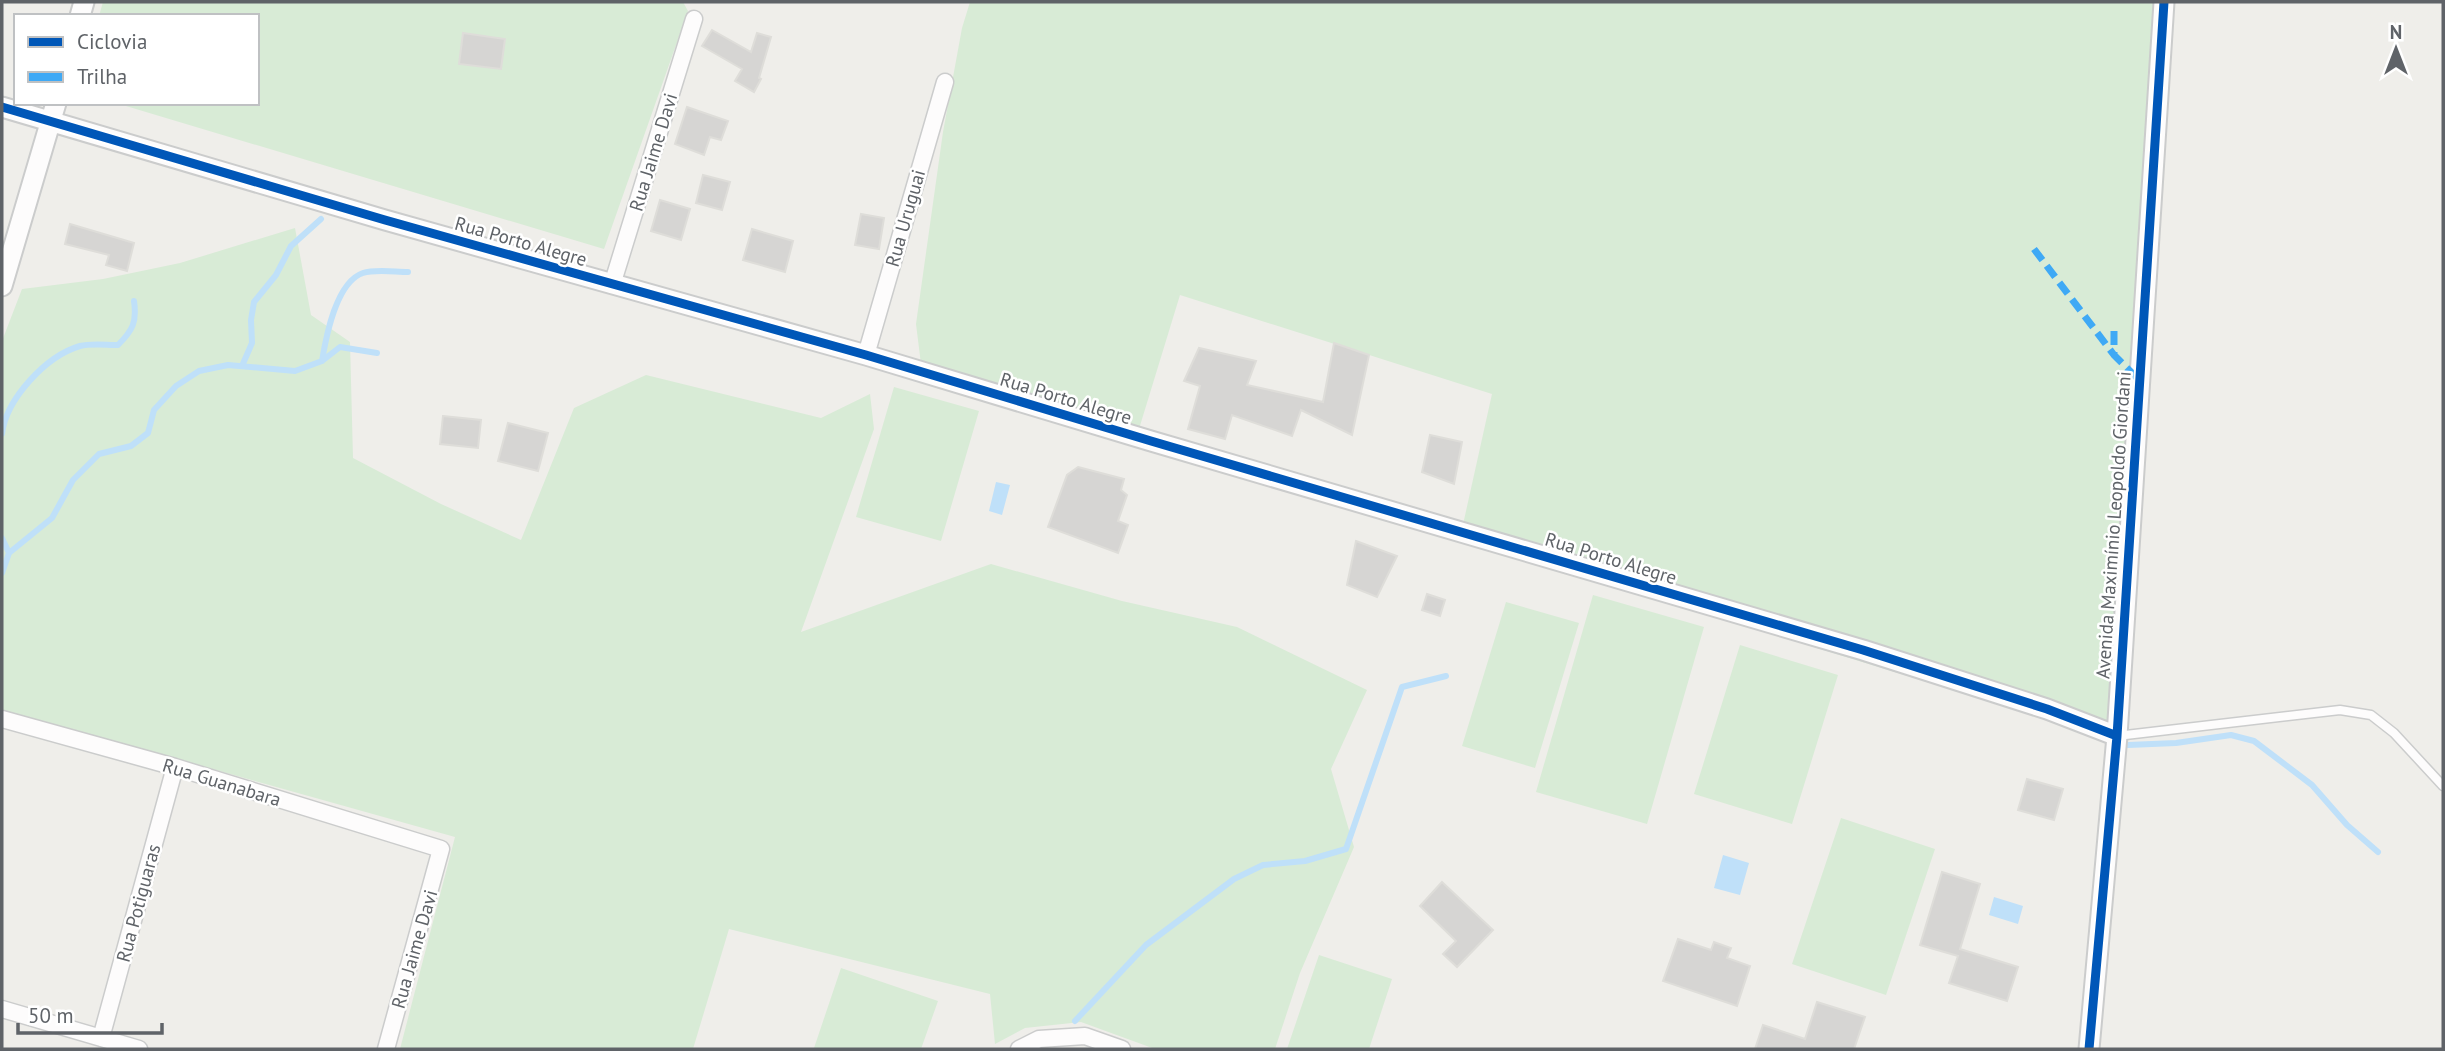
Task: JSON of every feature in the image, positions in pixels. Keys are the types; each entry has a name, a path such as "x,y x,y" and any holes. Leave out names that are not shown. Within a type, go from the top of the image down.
{"street":[{"name":"Avenida Maximínio Leopoldo Giordani","path":"2089,1049 2117,736 2164,2"},
{"name":"Rua Jaime Davi","path":"612,285 694,19"},
{"name":"Rua Uruguai","path":"866,355 945,82"},
{"name":"Rua Porto Alegre","path":"2,107 54,112 612,285 866,355 1863,650 2047,709 2117,736"},
{"path":"2,286 54,112"},
{"name":"Rua Guanabara","path":"2,719 175,767 442,849"},
{"name":"Rua Potiguaras","path":"101,1038 175,767"},
{"name":"Rua Jaime Davi","path":"386,1049 442,849"},
{"path":"2,1009 139,1049"},
{"path":"1019,1049 1039,1039 1085,1036 1122,1049"}],"lane":[{"path":"2117,736 2340,710 2371,715 2394,733 2443,786"}],"green space":[{"path":"103,2 683,2 688,11 604,249 123,105 259,105 259,14 100,14"},
{"path":"970,2 2156,2 2128,744 1460,538 1492,394 1180,295 1135,442 923,380 916,324 943,132 962,28"},
{"path":"295,228 311,315 350,342 353,458 441,504 521,540 574,408 646,375 821,418 870,394 874,429 801,632 991,564 1122,601 1237,627 1367,690 1331,769 1354,847 1300,973 1275,1049 1155,1049 1081,1022 1025,1028 995,1044 990,994 729,929 693,1049 400,1049 455,837 2,710 2,341 22,289 103,279 180,263"},
{"path":"894,387 979,411 941,541 856,517"},
{"path":"1593,595 1704,627 1647,824 1536,792"},
{"path":"1506,602 1579,623 1535,768 1462,746"},
{"path":"1740,645 1838,675 1792,824 1694,794"},
{"path":"1841,818 1935,849 1886,995 1792,964"},
{"path":"1319,955 1392,979 1369,1049 1287,1049"},
{"path":"841,968 938,1001 921,1049 814,1048"}],"water":[{"path":"996,482 1010,485 1002,515 989,511"},
{"path":"1723,855 1749,863 1740,895 1714,888"},
{"path":"1994,897 2023,906 2018,924 1989,915"}],"building":[{"path":"712,30 751,52 757,33 771,37 759,78 761,79 754,92 735,81 742,69 702,46"},
{"path":"463,33 505,39 501,69 459,64"},
{"path":"687,107 728,121 721,140 710,137 704,155 675,144"},
{"path":"703,175 730,182 722,210 696,203"},
{"path":"660,200 690,209 681,240 651,231"},
{"path":"861,214 884,218 879,249 855,245"},
{"path":"70,224 134,243 127,271 106,265 109,255 65,244"},
{"path":"752,229 793,241 785,272 743,260"},
{"path":"1334,343 1369,355 1352,435 1301,410 1292,436 1232,415 1225,439 1188,429 1200,386 1184,381 1199,348 1256,361 1247,385 1323,402"},
{"path":"443,416 481,420 478,448 440,444"},
{"path":"508,423 548,433 538,471 498,461"},
{"path":"1430,435 1462,442 1454,484 1422,472"},
{"path":"1078,467 1124,479 1121,490 1127,495 1118,521 1128,525 1118,553 1048,527 1067,475"},
{"path":"1356,541 1397,556 1377,597 1347,585"},
{"path":"1427,594 1445,600 1440,616 1422,610"},
{"path":"2027,779 2063,789 2054,820 2018,810"},
{"path":"1942,872 1980,884 1960,949 2018,967 2007,1001 1949,983 1958,956 1920,945"},
{"path":"1442,882 1493,930 1457,967 1443,954 1456,941 1420,906"},
{"path":"1678,939 1711,950 1714,942 1731,948 1727,958 1750,966 1737,1006 1663,981"},
{"path":"1817,1002 1865,1017 1854,1049 1755,1049 1763,1025 1805,1039"}],"waterway":[{"path":"242,366 252,343 251,320 254,302 276,275 291,246 321,219"},
{"path":"322,361 326,338 339,298 354,278 373,271 408,272"},
{"path":"2,434 5,421 19,393 54,359 80,346 118,345 133,325 134,301"},
{"path":"2,573 9,553 52,518 73,480 99,454 131,446 148,433 154,410 176,386 199,371 228,365 295,371 322,361 340,347 377,353"},
{"path":"2,538 9,553"},
{"path":"1075,1021 1146,945 1234,879 1263,865 1305,861 1346,849 1402,687 1446,676"},
{"path":"2128,745 2176,743 2231,735 2254,741 2312,785 2347,825 2378,852"}],"marked path":[{"path":"2034,249 2114,355"},
{"path":"2114,331 2114,355 2140,381"}],"cycle path":[{"path":"2089,1049 2117,736 2164,2"},
{"path":"2,107 385,220 866,355 1863,650 2047,709 2117,736"}]}
